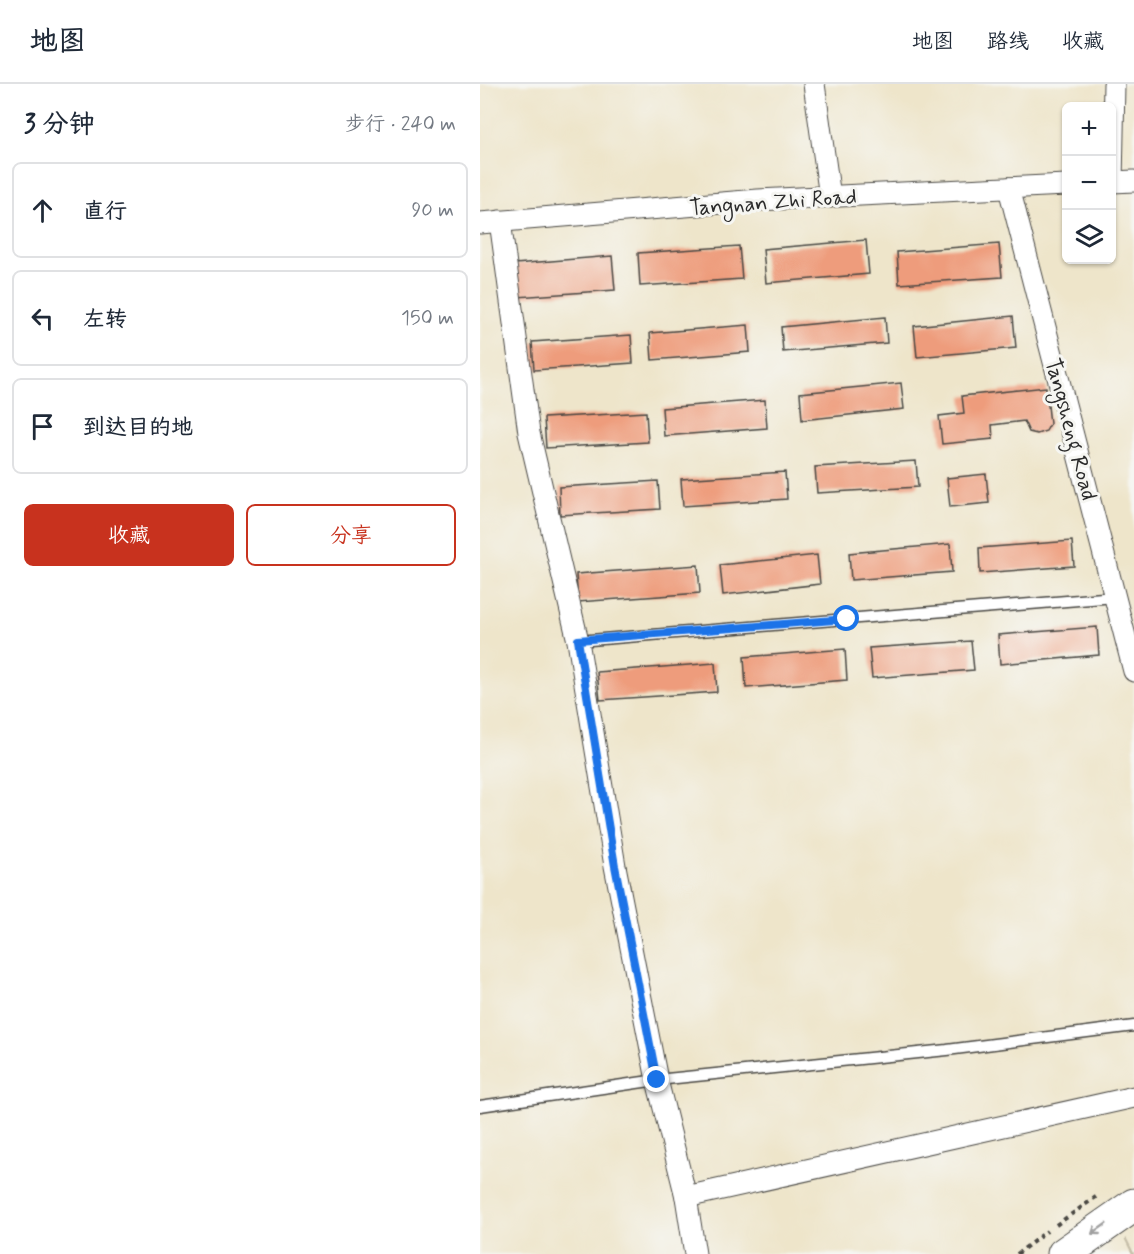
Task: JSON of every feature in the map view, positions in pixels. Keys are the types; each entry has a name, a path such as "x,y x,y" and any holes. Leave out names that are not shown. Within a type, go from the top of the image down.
{"main road":[{"path":"1064,1254 1134,1205"}],"street":[{"path":"814,84 830,197"},
{"path":"1113,156 1114,84"},
{"path":"1116,182 1134,181"},
{"name":"Tangnan Zhi Road","path":"490,222 759,201 1062,185"},
{"name":"Tangsheng Road","path":"1009,188 1134,671"},
{"path":"490,222 529,433 578,640 615,866 657,1080 686,1197 695,1254"},
{"path":"686,1197 1134,1097"}],"lane":[{"path":"578,640 1115,597"},
{"path":"480,1106 657,1080 947,1050 1134,1026"}],"building":[{"path":"866,240 869,274 766,283 763,249"},
{"path":"999,244 1002,277 899,284 897,252"},
{"path":"739,246 742,279 640,286 638,253"},
{"path":"612,256 615,290 517,297 515,264"},
{"path":"1013,316 1016,348 917,357 914,326"},
{"path":"885,317 887,343 783,352 781,327"},
{"path":"748,325 750,352 652,360 650,333"},
{"path":"631,335 633,363 534,370 532,342"},
{"path":"901,383 904,409 802,420 800,393"},
{"path":"1046,387 1050,424 1046,431 1037,434 1029,432 1024,421 992,425 993,439 942,444 939,416 964,413 962,396"},
{"path":"765,400 767,428 664,436 662,408"},
{"path":"646,412 648,442 546,448 544,418"},
{"path":"916,461 918,487 817,493 815,467"},
{"path":"785,472 787,499 683,506 681,479"},
{"path":"986,474 989,503 950,507 947,478"},
{"path":"658,481 660,509 560,515 559,487"},
{"path":"1072,541 1074,566 980,573 979,548"},
{"path":"950,544 952,572 851,580 849,553"},
{"path":"817,555 820,584 723,595 720,565"},
{"path":"698,565 700,593 578,602 576,574"},
{"path":"1097,627 1099,655 1000,664 998,635"},
{"path":"971,641 974,670 872,678 869,648"},
{"path":"845,649 847,680 746,688 744,657"},
{"path":"715,663 717,692 600,700 597,672"}],"route":[{"path":"657,1080 615,866 578,640 847,619"}]}
